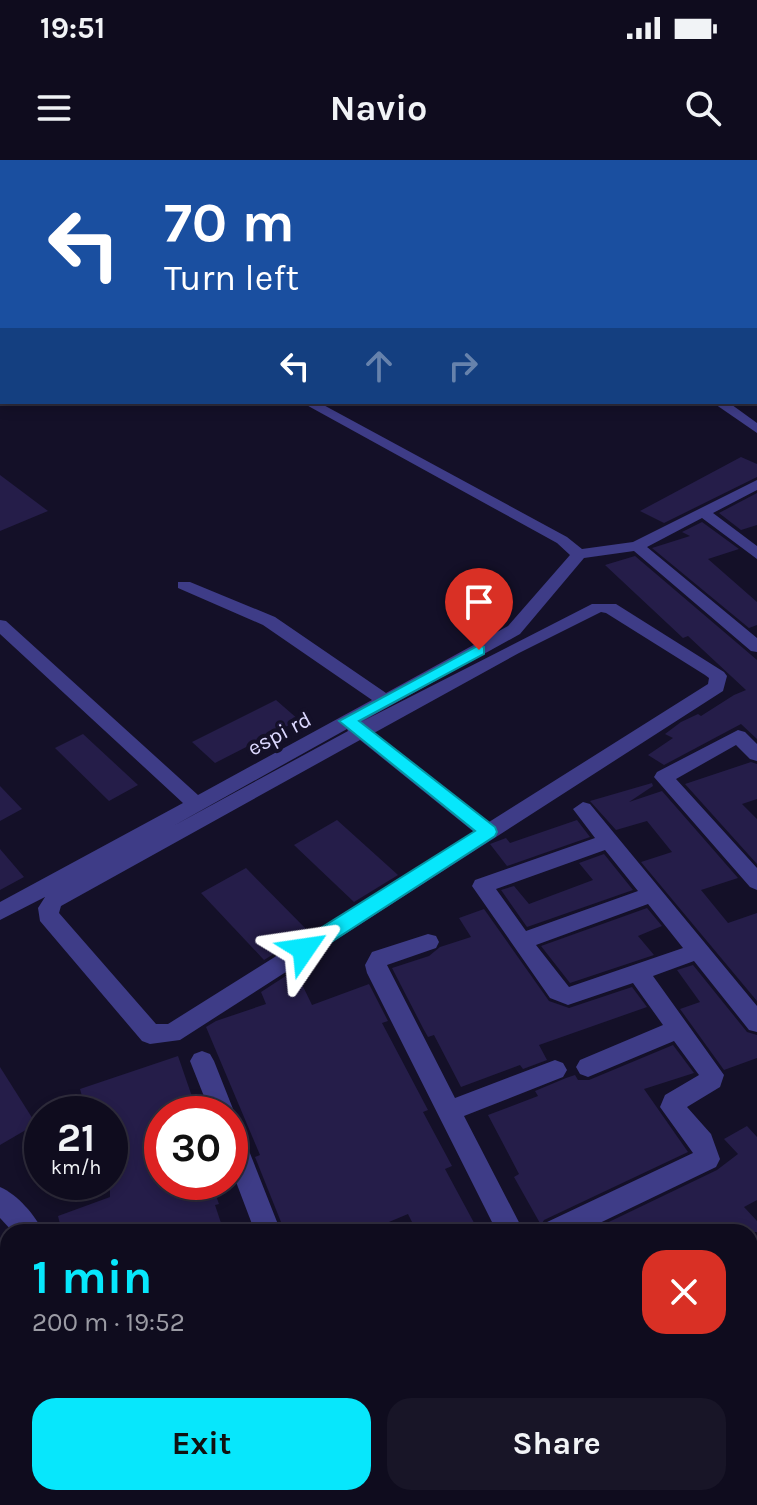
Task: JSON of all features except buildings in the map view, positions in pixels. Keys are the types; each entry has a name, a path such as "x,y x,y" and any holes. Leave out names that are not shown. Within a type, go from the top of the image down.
{"street":[{"path":"312,404 562,540 579,554"},
{"path":"722,404 757,429"},
{"path":"506,644 514,630 579,554 637,546 756,484"},
{"path":"703,512 757,554"},
{"path":"637,546 753,639"},
{"path":"184,585 269,621 385,701"},
{"path":"604,607 711,671 718,676 718,682 717,687 172,1033 150,1034 48,915 54,900 227,796 506,644 604,607"},
{"path":"0,625 195,803"},
{"path":"355,727 385,701 447,677"},
{"path":"355,727 488,832"},
{"path":"757,755 738,736 664,777 757,882"},
{"path":"0,912 195,803 227,796"},
{"path":"583,809 757,1023"},
{"path":"609,841 482,886 558,992 568,996 699,951"},
{"path":"522,941 654,894"},
{"path":"428,942 380,958 376,965 507,1224"},
{"path":"571,1224 707,1159 702,1142 672,1107 674,1102 712,1080 711,1070 639,973"},
{"path":"588,1067 680,1028"},
{"path":"202,1061 216,1096"},
{"path":"450,1111 555,1070"},
{"path":"248,1180 265,1224"},
{"path":"0,1199 23,1224"}],"route":[{"path":"304,949 488,832 348,721 479,650"}]}
